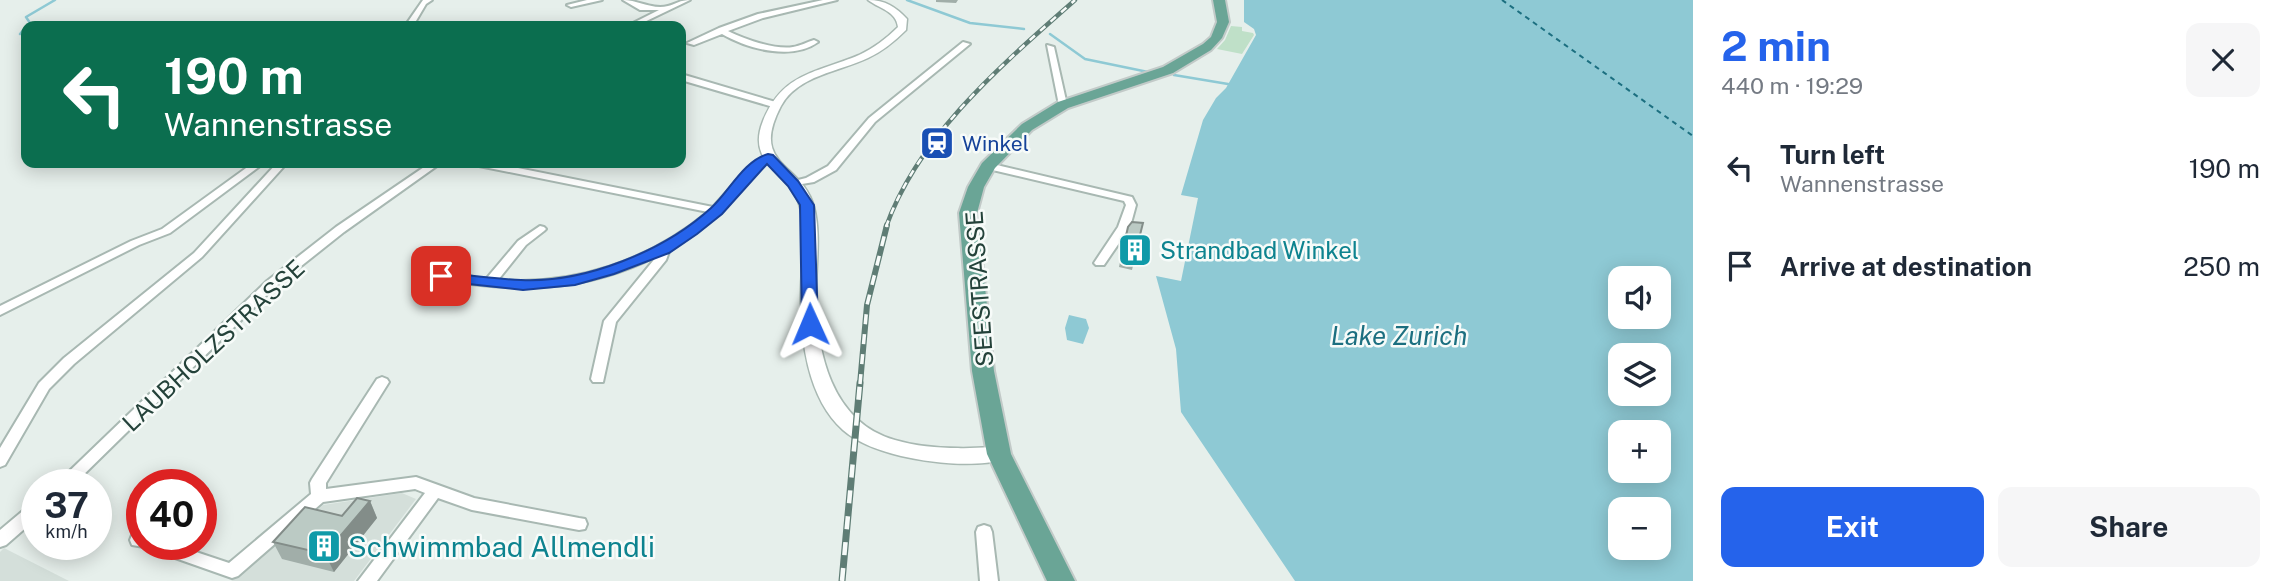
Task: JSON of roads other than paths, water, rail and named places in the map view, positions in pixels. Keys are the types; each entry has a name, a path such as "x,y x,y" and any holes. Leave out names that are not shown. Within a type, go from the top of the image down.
{"main road":[{"name":"SEESTRASSE","path":"1061,581 999,454 984,371 968,213 976,187 988,166 1027,127 1062,105 1168,71 1212,43 1224,16 1219,0"}],"street":[{"path":"412,21 423,3 428,0"},
{"path":"571,5 598,0"},
{"path":"627,0 643,8 666,9"},
{"path":"641,21 686,0"},
{"path":"691,43 761,16 833,0"},
{"path":"873,0 893,10 902,19 903,28 894,38 857,59 802,79 791,87 776,105 764,136 768,158 793,184 807,205 810,324 821,376 837,411 853,428 884,443 916,452 954,457 999,454"},
{"path":"722,30 729,36 784,50 802,48 814,42"},
{"path":"793,184 810,180 832,168 872,120 966,44"},
{"path":"1050,47 1062,105"},
{"path":"686,78 776,105"},
{"path":"441,276 523,285 575,280 609,271 664,249 717,211 759,163 768,158"},
{"path":"988,166 1128,199 1131,205 1124,227 1100,263"},
{"path":"0,311 178,224 252,168"},
{"path":"0,461 44,386 134,305 198,255 277,168"},
{"name":"LAUBHOLZSTRASSE","path":"79,469 136,417 250,303 331,238 429,168"},
{"path":"504,168 717,211"},
{"path":"489,283 522,243 540,229"},
{"path":"598,379 610,321 662,258 664,249"},
{"path":"319,496 318,483 382,382"},
{"path":"199,560 232,571 319,496 416,483 472,505 579,524"},
{"path":"367,581 434,492"},
{"path":"0,540 21,522"},
{"path":"984,532 989,581"}],"water":[{"name":"Lake Zurich","path":"1244,0 1693,0 1693,581 1295,581 1181,412 1176,349 1156,276 1181,281 1198,198 1181,195 1203,120 1216,98 1226,88 1256,35 1254,29 1244,22"},
{"path":"1069,315 1086,319 1089,328 1083,344 1067,340 1065,328"}],"waterway":[{"path":"29,21 26,17 55,0"},
{"path":"907,0 970,23 1024,29"},
{"path":"1050,34 1085,59 1148,72"},
{"path":"1174,75 1228,84"}],"railway":[{"path":"886,227 919,161 966,102 1075,0"},
{"path":"860,384 867,305 887,225"},
{"path":"842,581 860,383"}],"place":[{"name":"Winkel","path":"937,143"},
{"name":"Strandbad Winkel","path":"1135,250"},
{"name":"Schwimmbad Allmendli","path":"324,546"}]}
